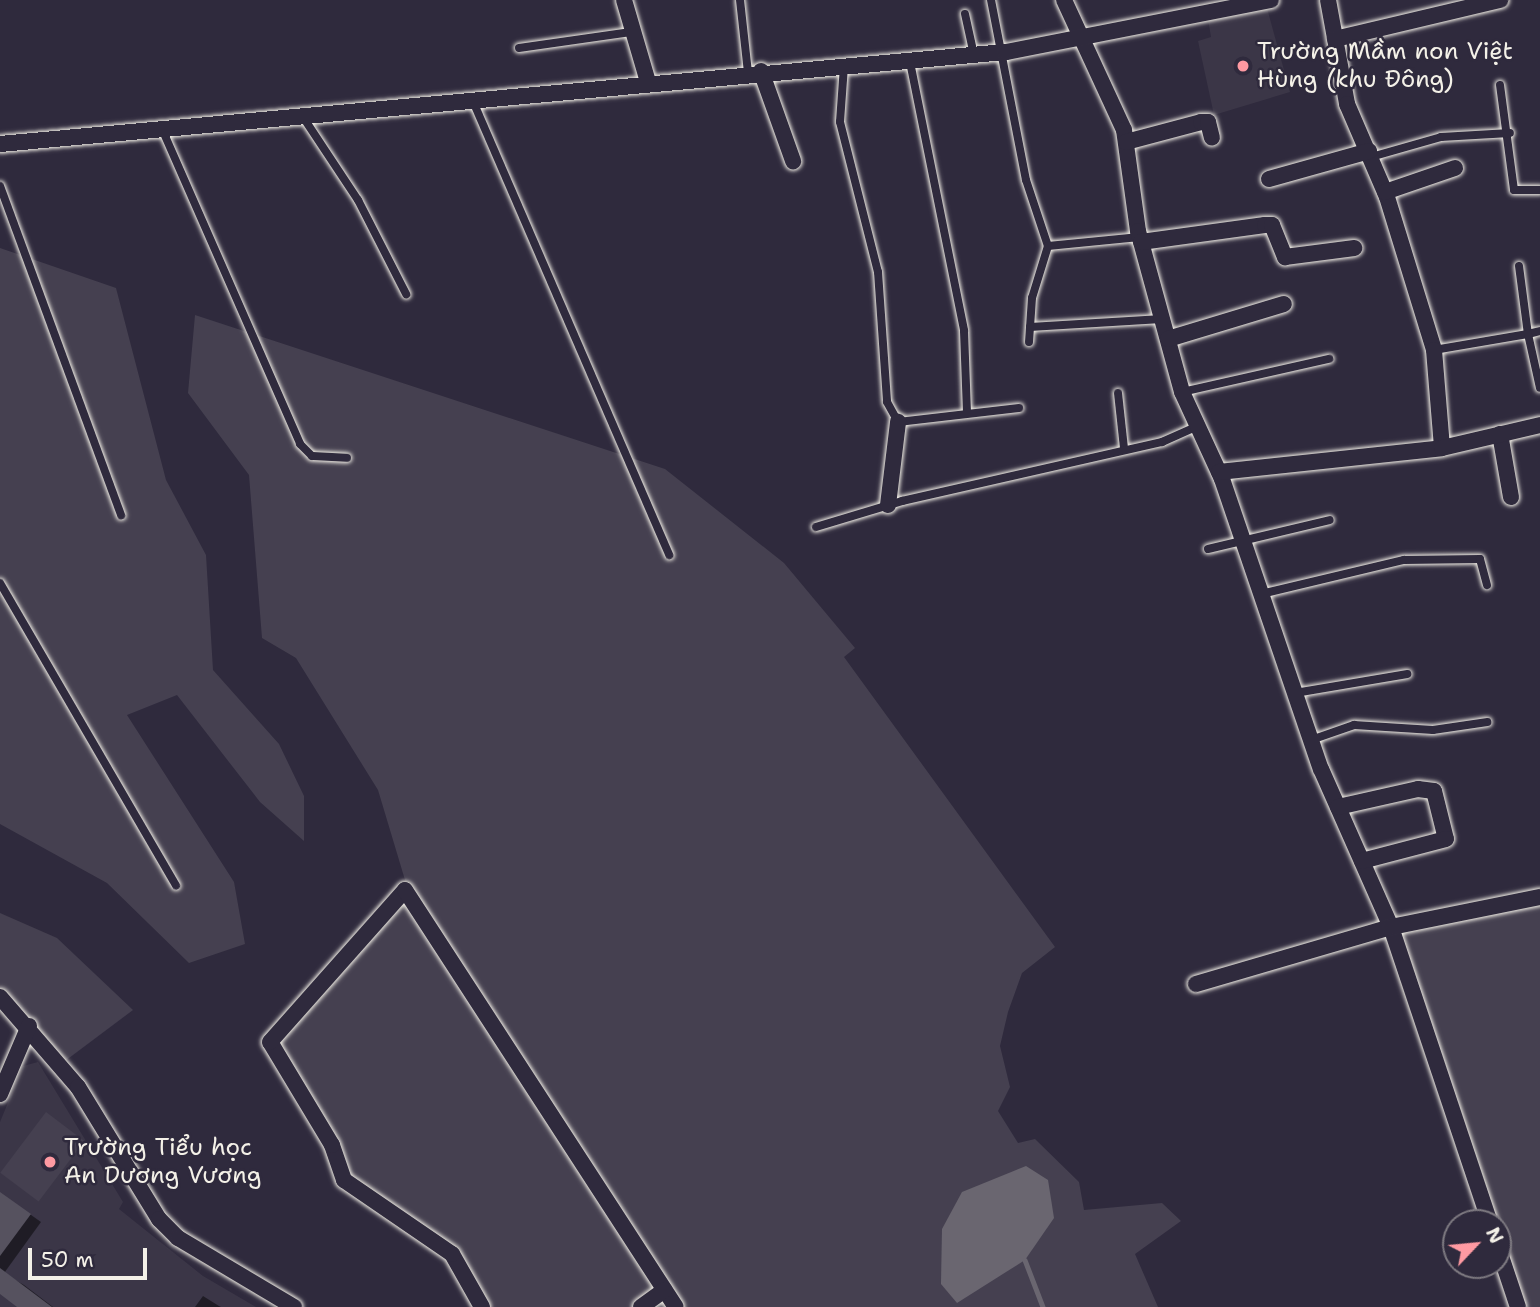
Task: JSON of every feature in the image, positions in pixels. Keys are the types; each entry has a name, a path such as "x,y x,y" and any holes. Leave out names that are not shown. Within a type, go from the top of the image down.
{"street":[{"path":"624,0 631,32 648,82"},
{"path":"1064,0 1082,34 1126,142 1141,240 1182,392 1219,472 1311,740 1391,927 1485,1209"},
{"path":"0,144 161,126 754,71 910,62 1006,52 1082,34 1270,0"},
{"path":"1328,0 1347,104 1371,154 1385,192 1434,350 1442,448"},
{"path":"1335,39 1500,0"},
{"path":"754,71 793,161"},
{"path":"1126,142 1208,122 1212,138"},
{"path":"1269,179 1371,154"},
{"path":"1385,192 1455,168"},
{"path":"1141,240 1272,225 1285,257 1354,248"},
{"path":"1168,339 1284,304"},
{"path":"888,505 898,422"},
{"path":"1219,472 1442,448 1540,425"},
{"path":"1500,434 1511,497"},
{"path":"1338,807 1418,789 1434,791 1446,839 1362,861"},
{"path":"482,1307 452,1254 351,1188 270,1042 405,890 676,1307"},
{"path":"1196,984 1391,927 1540,897"},
{"path":"0,997 29,1026 78,1087 159,1219 178,1238 294,1307"},
{"path":"0,1094 29,1026"},
{"path":"1509,1279 1518,1307"},
{"path":"641,1307 664,1290"}],"lane":[{"path":"740,0 754,71"},
{"path":"991,0 1006,52 1026,180 1048,246 1029,342"},
{"path":"965,14 974,55"},
{"path":"519,48 631,32"},
{"path":"910,62 964,331 967,412"},
{"path":"844,66 840,122 867,211 878,272 887,402 898,422 1019,408"},
{"path":"1500,85 1510,133 1514,190 1540,190"},
{"path":"472,99 670,555"},
{"path":"302,114 358,200 406,294"},
{"path":"161,126 300,444 312,456 347,458"},
{"path":"1371,154 1441,136 1510,133"},
{"path":"0,186 121,515"},
{"path":"1048,246 1141,240"},
{"path":"1518,266 1528,334 1540,388"},
{"path":"1030,327 1162,319"},
{"path":"1434,350 1540,331"},
{"path":"1182,392 1329,359"},
{"path":"1118,393 1124,448"},
{"path":"816,527 888,505 1124,448 1162,442 1198,426"},
{"path":"1208,549 1241,537 1330,520"},
{"path":"1261,594 1404,560 1480,559 1487,585"},
{"path":"0,583 176,885"},
{"path":"1295,693 1407,674"},
{"path":"1311,740 1354,725 1433,730 1487,722"}],"shaded area":[{"name":"Trường Mầm non Việt Hùng (khu Đông)","path":"1267,8 1290,92 1214,115 1198,41 1211,37 1208,19"},
{"path":"0,248 116,288 166,480 206,555 213,670 279,744 304,796 304,841 260,802 177,695 127,715 234,882 245,944 189,963 107,883 0,824"},
{"path":"195,315 665,469 784,563 855,648 844,657 1055,947 1022,973 1008,1012 1000,1046 1010,1087 998,1111 1018,1143 1035,1139 1079,1182 1084,1210 1162,1203 1181,1221 1135,1254 1158,1307 480,1307 452,1254 344,1180 270,1042 408,890 378,790 296,658 262,638 249,475 188,393"},
{"path":"1540,897 1540,1307 1518,1307 1509,1279 1512,1279 1512,1209 1485,1209 1391,927"},
{"path":"0,913 57,938 133,1010 61,1064 0,1001"},
{"name":"Trường Tiểu học An Dương Vương","path":"38,1062 123,1202 119,1209 203,1276 256,1307 0,1307 0,1122 23,1066"},
{"path":"46,1112 84,1141 39,1202 0,1173"},
{"path":"1026,1166 1048,1180 1054,1218 1025,1260 957,1303 941,1284 942,1229 962,1192"}],"building":[{"path":"0,1192 31,1214 0,1256"},
{"path":"0,1268 52,1307 17,1307 0,1294"}],"waterway":[{"path":"1025,1260 1043,1307"}],"place":[{"name":"Trường Mầm non Việt Hùng (khu Đông)","path":"1243,66"},
{"name":"Trường Tiểu học An Dương Vương","path":"50,1162"}]}
